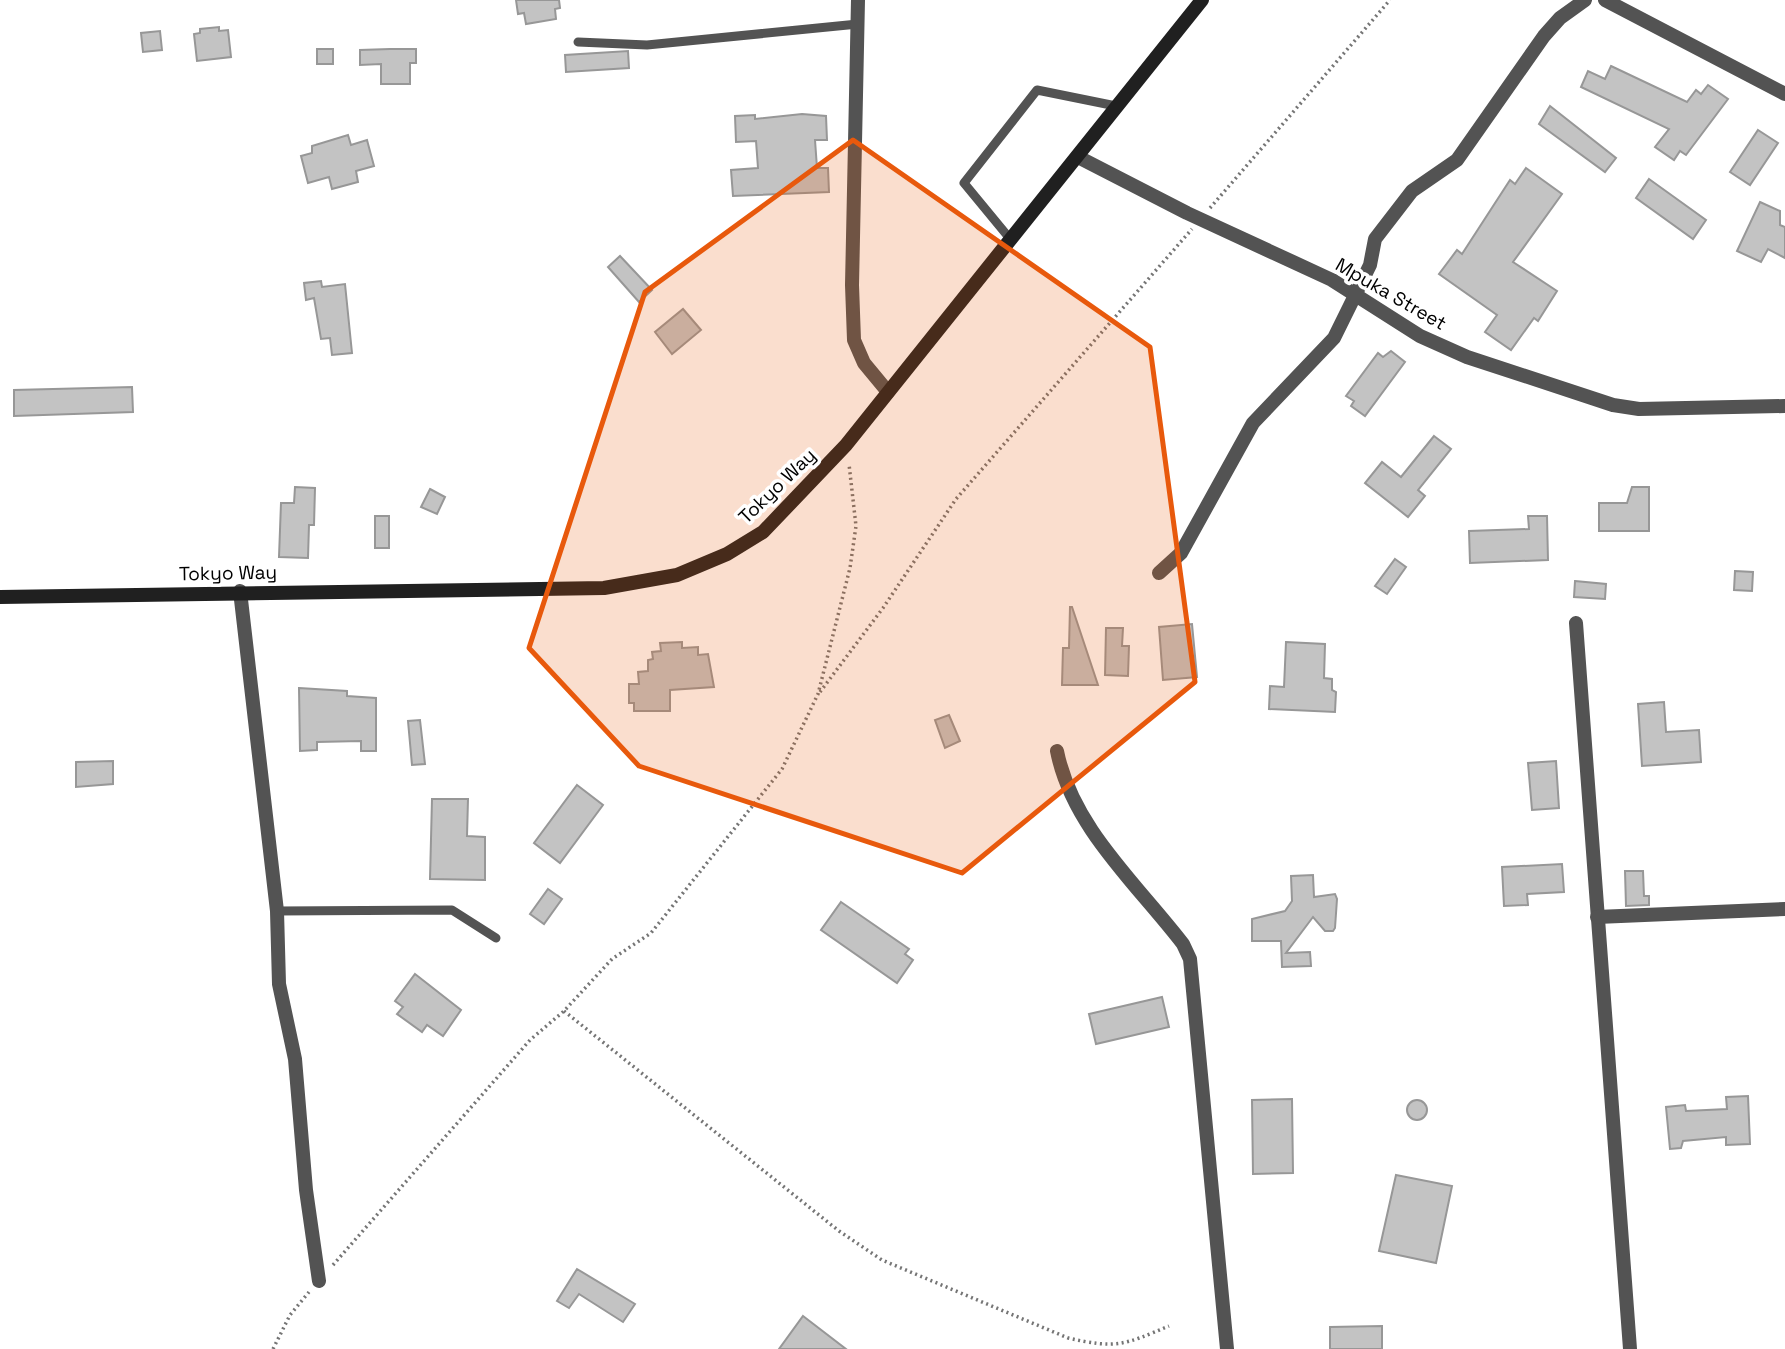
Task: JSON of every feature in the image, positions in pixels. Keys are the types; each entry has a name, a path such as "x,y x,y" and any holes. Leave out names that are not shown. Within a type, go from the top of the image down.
{"street":[{"path":"858,0 852,285 854,340 864,363 888,392"},
{"name":"Tokyo Way","path":"0,597 240,591 604,588 677,575 727,554 763,532 846,445 1202,0"},
{"path":"1159,573 1181,553 1253,423 1280,392 1323,352 1344,319 1370,265 1375,239 1412,191 1457,160 1544,36 1560,18 1585,0"},
{"path":"1606,0 1785,94"},
{"name":"Mpuka Street","path":"1078,157 1355,293 1420,336 1467,357 1613,405 1639,409 1785,406"},
{"path":"240,591 277,911 279,984 295,1059 306,1189 319,1281"},
{"path":"1576,623 1630,1349"},
{"path":"1058,751 1062,773 1088,826 1183,944 1190,959 1227,1349"},
{"path":"1597,916 1785,909"}],"lane":[{"path":"578,42 647,46 858,24"},
{"path":"1011,240 964,183 1037,90 1116,106"},
{"path":"277,911 452,910 496,938"}],"path":[{"path":"273,1349 289,1315 530,1040 564,1011 612,959 651,933 782,768 818,694 883,608 957,499 1390,0"},
{"path":"818,694 850,568 856,526 846,445"},
{"path":"564,1011 839,1231 882,1260 1068,1338 1100,1346 1125,1345 1169,1326"}],"highlighted area":[{"path":"853,140 1150,347 1195,682 962,873 639,766 529,648 645,292"}],"building":[{"path":"516,0 559,0 560,8 555,9 556,19 526,24 524,13 518,14"},
{"path":"219,27 219,31 228,30 231,57 197,61 194,34 200,33 200,29"},
{"path":"160,31 162,50 143,52 141,33"},
{"path":"317,49 333,49 333,64 317,64"},
{"path":"416,49 416,63 410,63 410,84 381,84 381,64 360,65 360,50"},
{"path":"628,51 629,68 566,72 565,55"},
{"path":"1611,66 1687,102 1696,90 1701,94 1708,85 1728,99 1686,155 1680,151 1674,160 1655,147 1669,129 1581,87 1588,71 1605,79"},
{"path":"1550,106 1616,158 1605,172 1539,124"},
{"path":"802,114 826,116 827,140 815,140 817,168 828,168 829,192 733,196 731,170 758,168 756,141 736,142 735,116 755,115 755,119"},
{"path":"1758,130 1778,143 1750,185 1730,172"},
{"path":"348,135 351,145 367,140 374,166 356,171 358,182 332,189 329,177 308,183 301,156 312,153 312,146"},
{"path":"1526,168 1562,194 1513,262 1557,291 1538,321 1534,318 1511,350 1485,332 1497,315 1439,274 1457,250 1462,254 1510,180 1515,184"},
{"path":"1649,179 1706,220 1693,239 1636,198"},
{"path":"1760,202 1780,211 1780,225 1785,227 1785,258 1768,249 1761,262 1737,251"},
{"path":"620,256 652,290 639,302 608,267"},
{"path":"321,281 322,287 345,284 352,353 332,355 330,338 321,339 314,298 306,300 304,283"},
{"path":"683,309 701,330 672,354 655,332"},
{"path":"1391,351 1405,362 1365,416 1351,406 1354,401 1346,396 1378,353 1383,357"},
{"path":"132,387 133,412 14,416 14,390"},
{"path":"1434,436 1451,449 1418,490 1425,496 1408,517 1365,483 1382,462 1401,477"},
{"path":"295,487 315,488 314,525 309,525 308,558 279,557 281,503 294,503"},
{"path":"1632,487 1649,487 1649,531 1599,531 1599,503 1627,503"},
{"path":"430,489 445,497 437,514 421,507"},
{"path":"375,516 389,516 389,548 375,548"},
{"path":"1528,516 1547,516 1548,560 1470,563 1469,531 1529,529"},
{"path":"1395,559 1406,567 1387,594 1375,586"},
{"path":"1735,571 1753,572 1752,591 1734,590"},
{"path":"1575,581 1606,584 1605,599 1574,597"},
{"path":"1070,607 1098,685 1062,685 1063,648 1069,648"},
{"path":"1192,624 1197,677 1163,680 1159,627"},
{"path":"1106,628 1123,628 1122,646 1129,646 1128,676 1105,675"},
{"path":"682,642 682,648 698,647 698,655 708,654 714,687 670,690 670,711 634,711 634,703 629,703 629,684 639,684 638,672 648,671 648,660 653,659 652,652 661,651 660,643"},
{"path":"1286,642 1325,644 1324,678 1332,679 1332,690 1336,692 1335,712 1269,709 1270,686 1284,687"},
{"path":"299,688 347,691 347,696 376,698 376,751 361,751 361,741 317,742 317,750 300,751"},
{"path":"1664,702 1666,732 1699,730 1701,762 1642,766 1638,704"},
{"path":"949,715 960,741 945,748 935,720"},
{"path":"420,720 425,764 412,765 408,721"},
{"path":"113,761 113,784 76,787 76,762"},
{"path":"1556,761 1559,808 1532,810 1528,763"},
{"path":"577,785 603,805 560,863 534,843"},
{"path":"432,799 468,799 467,836 485,837 485,880 430,879"},
{"path":"1562,864 1564,892 1527,894 1528,905 1504,906 1502,867"},
{"path":"1625,871 1643,871 1644,896 1649,896 1649,905 1626,906"},
{"path":"1313,875 1314,897 1335,894 1335,928 1333,931 1325,931 1313,917 1286,953 1310,952 1311,966 1282,967 1281,941 1252,941 1252,919 1285,911 1292,901 1291,876"},
{"path":"548,889 562,899 544,924 530,914"},
{"path":"841,902 909,949 905,954 913,960 897,983 821,930"},
{"path":"415,974 461,1010 443,1036 427,1025 422,1032 397,1014 403,1007 395,1001"},
{"path":"1162,997 1169,1027 1096,1044 1089,1014"},
{"path":"1748,1096 1750,1144 1726,1145 1726,1137 1683,1141 1681,1148 1670,1149 1666,1107 1685,1105 1686,1111 1727,1109 1726,1097"},
{"path":"1292,1099 1293,1173 1253,1174 1252,1100"},
{"path":"1413,1100 1421,1100 1427,1110 1421,1120 1413,1120 1407,1114 1407,1106"},
{"path":"1396,1175 1452,1186 1436,1263 1379,1251"},
{"path":"577,1269 635,1304 623,1322 579,1294 569,1308 557,1301"},
{"path":"803,1316 846,1349 779,1349"},
{"path":"1382,1326 1382,1349 1330,1349 1330,1327"}]}
